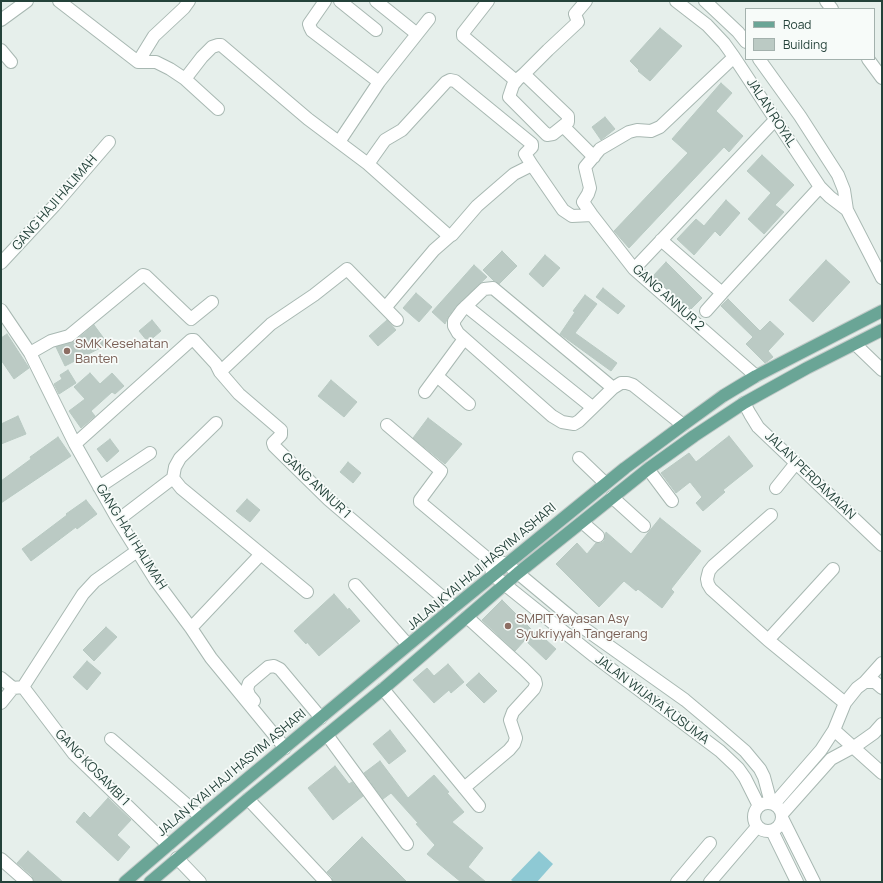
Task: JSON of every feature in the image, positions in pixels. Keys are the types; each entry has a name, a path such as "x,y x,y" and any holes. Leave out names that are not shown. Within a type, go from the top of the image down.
{"main road":[{"name":"JALAN KYAI HAJI HASYIM ASHARI","path":"125,882 201,817 605,483 723,396 756,376 882,311"},
{"path":"150,882 248,799 383,689 518,573 648,469 744,403 775,385 882,330"}],"street":[{"path":"1,20 27,1"},
{"path":"59,1 138,62 156,62 185,79 218,109"},
{"path":"138,62 154,36 190,1"},
{"path":"325,1 309,24 312,30 380,82"},
{"path":"340,1 376,30"},
{"path":"376,1 417,34"},
{"path":"488,1 463,33 463,36 520,77 566,113 569,118 568,122 553,134 547,135 508,97 520,77 578,22 575,14 586,1"},
{"name":"JALAN ROYAL","path":"676,1 707,25 734,57 820,187 847,210"},
{"path":"705,1 738,32 745,41"},
{"path":"339,142 380,82 428,20"},
{"path":"185,79 212,47 221,45 308,119 368,164 444,233 450,236"},
{"path":"1,50 11,62"},
{"name":"GANG ANNUR 2","path":"734,57 660,127 651,131 637,130 629,132 600,149 585,167 590,191 583,202 634,269 756,376"},
{"name":"JALAN ROYAL","path":"760,60 800,116 838,175 844,190 847,210 882,278"},
{"path":"869,60 880,71"},
{"path":"368,164 385,140 402,130 446,82 450,80 455,81 532,144 532,147 525,154 563,210 572,216 592,215"},
{"path":"634,269 775,120"},
{"path":"563,126 594,157"},
{"name":"GANG HAJI HALIMAH","path":"3,259 109,142"},
{"path":"385,308 434,250 450,236 477,206 514,174 532,165"},
{"path":"706,311 820,187"},
{"path":"661,240 722,293"},
{"path":"220,372 271,324 314,295 346,269 349,270 397,320"},
{"path":"30,353 51,341 69,336 143,276 146,276 191,319 212,302"},
{"path":"613,388 493,288 484,289 466,306 454,321 454,326 464,339 552,416 562,422 574,424 579,421 613,388 622,383 633,385 683,425"},
{"path":"466,306 592,408"},
{"name":"GANG HAJI HALIMAH","path":"1,310 30,353 75,444 118,520 156,581 211,658 287,746"},
{"path":"424,392 464,339"},
{"name":"GANG ANNUR 1","path":"75,444 191,340 194,340 198,342 216,364 220,372 239,394 281,430 281,435 273,443 277,449 329,500 454,607"},
{"path":"855,344 882,370"},
{"path":"437,376 469,404"},
{"name":"JALAN PERDAMAIAN","path":"744,403 758,427 882,545"},
{"path":"216,422 180,458 174,467 173,478 181,488 307,592"},
{"path":"386,425 441,471 420,502 487,558 507,564"},
{"path":"99,487 150,453"},
{"path":"579,458 605,483"},
{"path":"776,488 796,463"},
{"path":"648,469 672,501"},
{"path":"118,520 173,478"},
{"path":"612,497 644,526"},
{"path":"771,515 713,566 709,571 707,579 708,584 711,589 768,640 845,703"},
{"path":"582,522 598,536"},
{"path":"1,703 18,688 83,594 95,582 137,551"},
{"path":"191,628 261,554"},
{"path":"487,558 493,575"},
{"name":"JALAN WIJAYA KUSUMA","path":"507,564 585,630 686,700 745,751 760,768 773,804"},
{"path":"768,640 833,569"},
{"name":"JALAN WIJAYA KUSUMA","path":"493,575 594,656 720,751 738,768 745,778 759,806"},
{"path":"355,585 408,645"},
{"path":"464,788 509,750 514,744 516,738 510,720 513,712 534,689 536,684 535,680 524,669 467,617"},
{"path":"594,656 602,642"},
{"path":"773,804 821,750 834,730 845,703 857,688 865,682 882,663"},
{"path":"287,746 249,695 247,689 249,684 268,667 274,666 280,669 321,718"},
{"name":"GANG KOSAMBI 1","path":"1,678 18,688 74,754 168,845"},
{"path":"865,682 875,682 882,688"},
{"path":"383,689 479,806"},
{"path":"814,882 782,816 778,807 773,804 764,803 756,809 754,820 757,827 764,831 772,831 779,826 782,816 831,759 857,745 874,733 882,724"},
{"path":"834,730 854,747 881,774"},
{"path":"327,734 407,844"},
{"path":"111,739 201,817"},
{"path":"248,799 326,882"},
{"path":"710,882 757,827"},
{"path":"772,831 797,882"},
{"path":"677,882 710,843"},
{"path":"177,858 200,882"},
{"path":"1,859 27,882"}],"water":[{"path":"539,851 553,864 537,882 514,882 511,880"}],"building":[{"path":"660,28 682,46 650,81 638,71 639,70 630,61"},
{"path":"721,83 732,93 716,111 743,136 729,152 724,147 629,248 614,231 688,153 672,139"},
{"path":"605,117 615,129 601,140 592,127"},
{"path":"762,155 794,185 775,205 784,212 764,234 748,219 771,193 747,171"},
{"path":"726,200 740,213 720,236 715,231 694,255 677,239 696,219 704,226"},
{"path":"502,251 517,266 499,284 483,270"},
{"path":"545,255 560,268 543,287 529,274"},
{"path":"826,260 850,282 813,322 789,300"},
{"path":"666,262 702,298 691,309 653,276"},
{"path":"474,265 487,277 457,305 448,317 445,324 432,312"},
{"path":"603,288 625,306 618,314 596,297"},
{"path":"416,293 432,307 419,322 403,308"},
{"path":"585,295 597,304 575,333 617,363 611,371 560,334 575,312 573,311"},
{"path":"728,299 760,331 770,321 784,334 768,351 773,357 765,363 746,344 753,337 721,306"},
{"path":"152,320 161,331 148,342 139,331"},
{"path":"387,320 396,330 378,346 369,336"},
{"path":"94,325 108,344 65,366 56,347 74,342"},
{"path":"7,334 29,368 14,379 1,360 1,338"},
{"path":"68,370 76,383 59,394 54,384 62,379 60,375"},
{"path":"90,373 100,384 112,373 124,386 115,394 112,392 91,411 95,416 81,428 69,411 85,399 74,387"},
{"path":"331,380 357,402 344,417 318,396"},
{"path":"18,416 26,434 1,444 1,424"},
{"path":"428,418 462,444 445,464 413,438"},
{"path":"729,436 753,466 723,490 725,492 703,511 696,503 702,497 690,482 676,493 661,473 689,453 696,462"},
{"path":"58,437 71,456 1,503 1,481 31,459 30,457"},
{"path":"110,439 119,451 107,462 97,449"},
{"path":"348,462 361,473 353,483 340,472"},
{"path":"247,499 260,510 250,522 236,511"},
{"path":"86,500 97,514 77,529 76,527 31,561 22,549"},
{"path":"660,518 701,551 671,589 674,592 662,608 638,589 636,591 624,581 599,607 556,564 577,543 587,554 596,543 601,543 604,541 606,532 631,554"},
{"path":"334,594 360,621 319,656 307,642 306,644 294,631"},
{"name":"SMPIT Yayasan Asy Syukriyyah Tangerang","path":"502,600 543,641 545,639 556,649 546,660 525,640 515,651 482,620"},
{"path":"106,627 117,637 94,661 83,650"},
{"path":"87,661 101,673 87,690 73,677"},
{"path":"448,664 464,682 451,693 449,690 434,703 413,680 427,668 434,676"},
{"path":"479,673 497,691 484,703 466,685"},
{"path":"390,730 406,751 389,764 373,744"},
{"path":"380,761 408,798 434,775 449,792 447,793 464,812 452,822 483,848 468,867 486,882 461,882 427,854 435,845 416,824 418,823 391,793 383,799 364,773"},
{"path":"335,766 349,784 352,782 363,796 333,820 308,788"},
{"path":"108,798 131,820 117,835 130,847 118,861 76,822 84,812 90,818"},
{"path":"362,837 407,882 333,882 332,877 327,872"},
{"path":"28,851 63,882 34,882 32,876 17,863"}],"place":[{"name":"SMK Kesehatan Banten","path":"67,351"},
{"name":"SMPIT Yayasan Asy Syukriyyah Tangerang","path":"508,626"}]}
